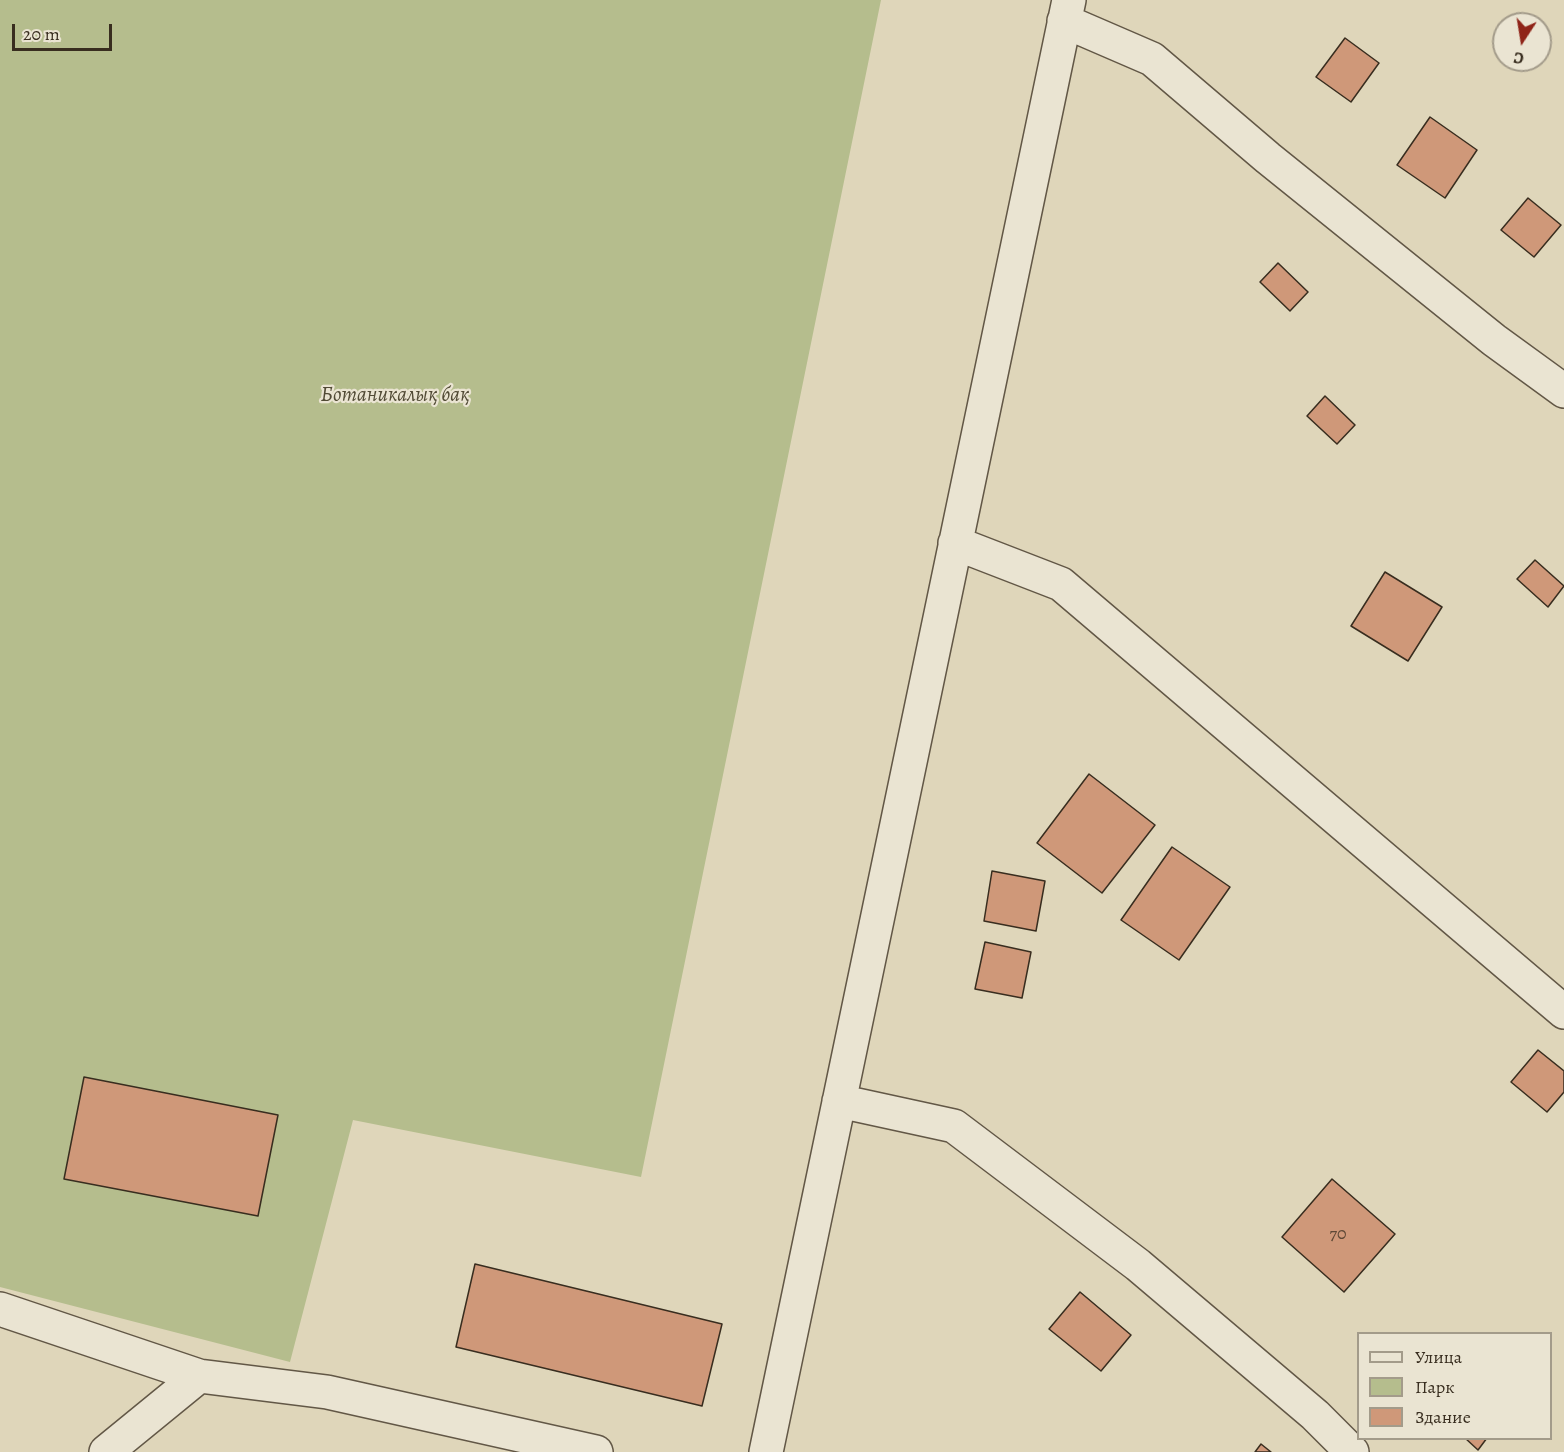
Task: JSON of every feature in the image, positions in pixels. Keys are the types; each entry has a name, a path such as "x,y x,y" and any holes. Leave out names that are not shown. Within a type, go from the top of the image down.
{"street":[{"path":"766,1452 1066,10 1152,59 1304,187 1494,340 1564,391"},
{"path":"955,543 1061,584 1564,1012"},
{"path":"839,1101 954,1126 1138,1265 1315,1415 1352,1452"},
{"path":"0,1309 199,1376 327,1392 596,1452"},
{"path":"106,1452 199,1376"}],"green space":[{"name":"Ботаникалық бақ","path":"0,0 881,0 641,1177 353,1120 290,1362 0,1287"}],"building":[{"path":"1345,38 1379,63 1351,102 1316,77"},
{"path":"1430,117 1477,150 1445,198 1397,165"},
{"path":"1528,198 1561,225 1534,257 1501,230"},
{"path":"1278,263 1308,292 1290,311 1260,282"},
{"path":"1325,396 1355,425 1337,444 1307,416"},
{"path":"1535,560 1564,586 1548,607 1517,579"},
{"path":"1385,572 1442,607 1408,661 1351,626"},
{"path":"1089,774 1155,825 1102,893 1037,843"},
{"path":"1172,847 1230,887 1179,960 1121,920"},
{"path":"992,871 1045,881 1036,931 984,921"},
{"path":"985,942 1031,952 1022,998 975,989"},
{"path":"1538,1050 1564,1071 1564,1092 1547,1112 1511,1082"},
{"path":"84,1077 278,1115 258,1216 64,1179"},
{"path":"1332,1179 1395,1234 1344,1292 1282,1237"},
{"path":"475,1264 722,1324 702,1406 456,1347"},
{"path":"1080,1292 1131,1335 1101,1371 1049,1329"},
{"path":"1467,1440 1486,1440 1478,1450"},
{"path":"1261,1444 1271,1452 1255,1452"}]}
